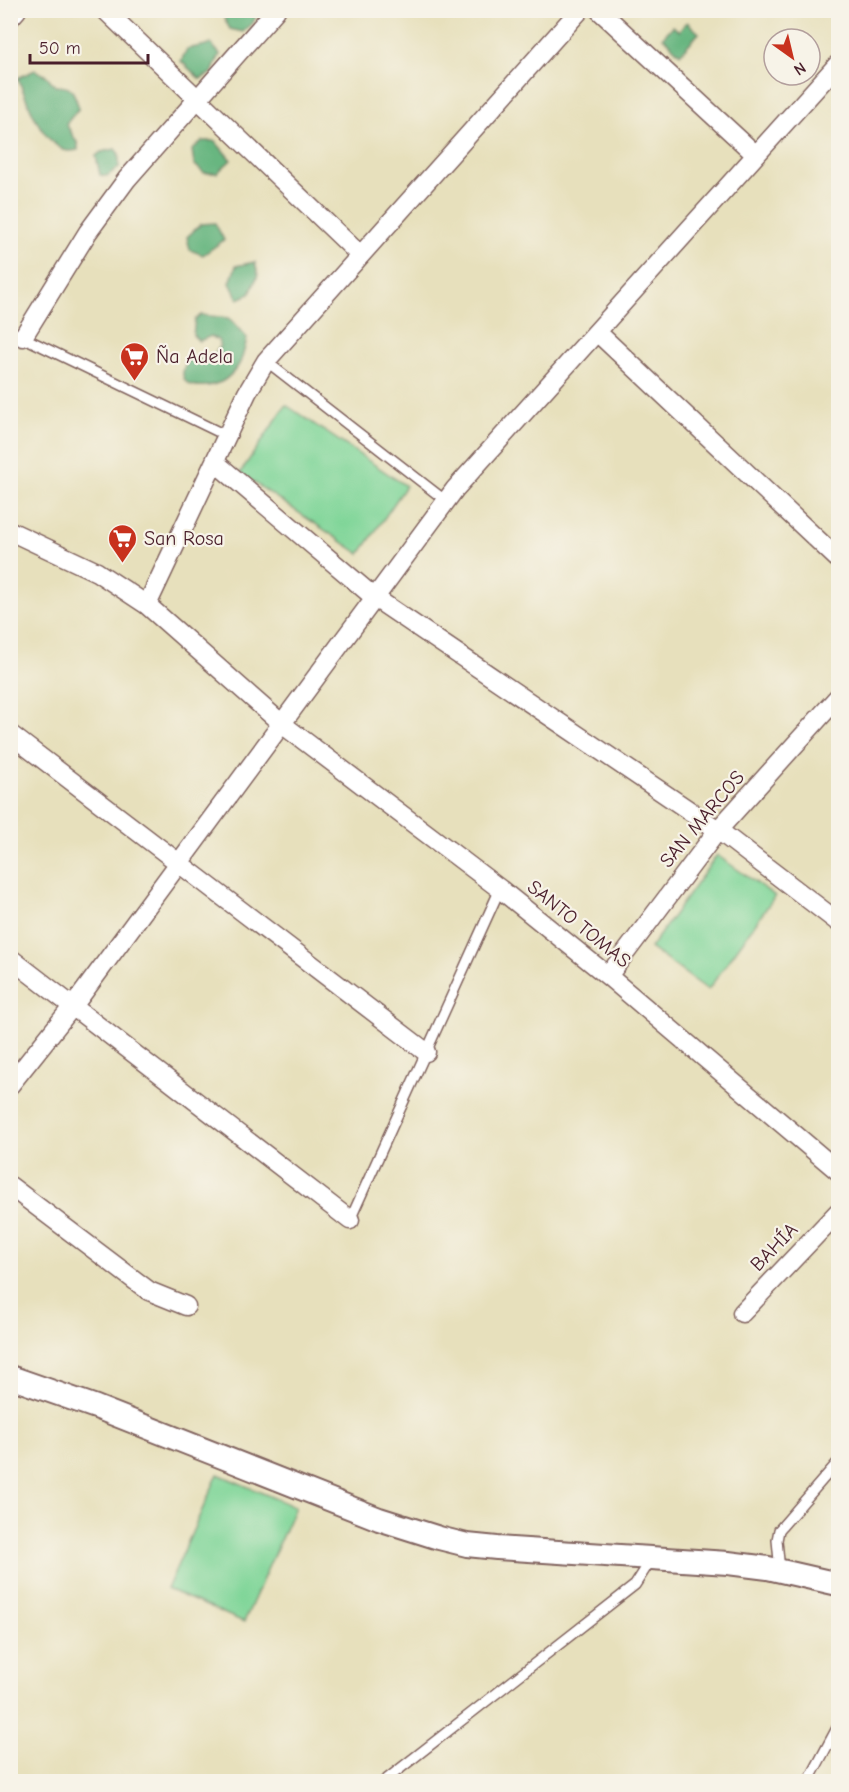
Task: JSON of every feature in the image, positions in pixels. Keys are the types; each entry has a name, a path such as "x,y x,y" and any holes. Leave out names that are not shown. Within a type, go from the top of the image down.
{"street":[{"path":"10,18 17,10"},
{"path":"105,10 360,255"},
{"path":"17,334 127,179 276,10"},
{"path":"147,605 216,463 247,393 266,361 580,10"},
{"path":"599,10 756,155"},
{"path":"10,1085 73,1006 446,501 838,64"},
{"path":"597,332 838,559"},
{"path":"216,463 375,598 718,830 838,922"},
{"name":"SANTO TOMAS","path":"10,531 97,572 147,605 282,724 500,889 608,976 838,1171"},
{"name":"SAN MARCOS","path":"608,976 718,830 838,697"},
{"path":"10,734 426,1052"},
{"path":"10,958 350,1220"},
{"path":"10,1186 149,1291 186,1306"},
{"name":"BAHÍA","path":"742,1312 838,1212"},
{"path":"10,1377 96,1407 345,1508 439,1538 497,1548 728,1563 780,1571 838,1584"}],"lane":[{"path":"17,334 227,436"},
{"path":"266,361 446,501"},
{"path":"350,1220 500,889"},
{"path":"780,1571 777,1540 779,1530 838,1462"},
{"path":"383,1782 635,1585 652,1558"},
{"path":"808,1782 838,1726"}],"green space":[{"path":"226,11 258,11 253,23 243,32 230,29 224,18"},
{"path":"687,22 699,33 680,54 663,37 673,26 679,31"},
{"path":"211,44 220,54 212,73 200,79 181,61 187,49"},
{"path":"35,70 47,76 55,86 69,88 74,94 79,108 66,124 78,144 78,150 66,151 56,145 35,118 18,78"},
{"path":"202,141 215,141 231,160 217,173 204,173 194,164 192,150"},
{"path":"115,149 119,154 119,167 107,176 100,175 96,156 101,152"},
{"path":"215,223 224,240 203,255 190,250 187,237 201,224"},
{"path":"255,262 258,275 250,294 238,299 230,283 236,266"},
{"path":"201,315 229,318 247,338 241,360 228,377 213,385 197,386 191,385 183,376 188,360 212,359 220,346 218,340 211,336 199,341 193,335 195,320"},
{"path":"286,405 406,486 360,554 240,473"},
{"path":"717,855 775,896 708,990 650,948"},
{"path":"218,1474 295,1507 244,1622 167,1589"}],"place":[{"name":"Ña Adela","path":"135,382"},
{"name":"San Rosa","path":"123,564"}]}
